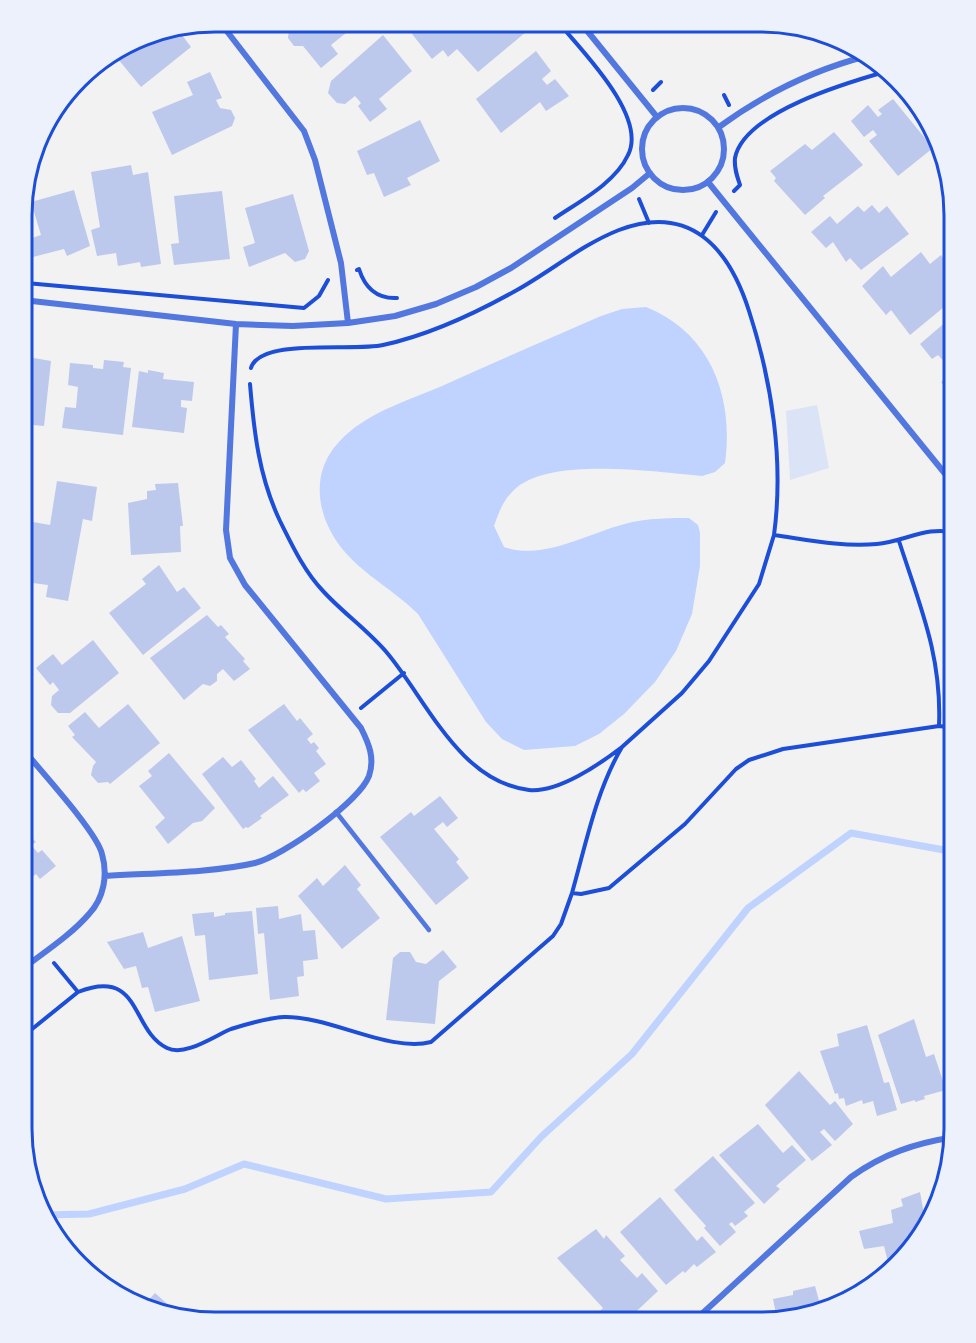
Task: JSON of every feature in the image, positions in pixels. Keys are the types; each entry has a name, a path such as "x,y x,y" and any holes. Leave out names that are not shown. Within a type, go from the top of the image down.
{"street":[{"path":"228,32 304,131 315,160 341,263 348,323"},
{"path":"588,32 657,117"},
{"path":"719,127 771,93 805,77 858,59"},
{"path":"683,107 709,116 719,127 724,138 724,156 717,173 708,182 697,188 671,188 659,182 650,173 644,162 643,138 657,117 669,110 683,107"},
{"path":"32,301 236,324 293,326 348,323 395,316 435,304 476,287 511,268 632,188 650,173"},
{"path":"708,182 944,472"},
{"path":"105,876 236,866 268,859 296,843 357,795 368,777 372,761 369,744 351,716 245,585 230,558 226,530 236,324"},
{"path":"32,760 92,834 102,852 105,876 102,894 89,914 32,962"},
{"path":"704,1312 851,1177 868,1165 904,1148 944,1139"}],"lane":[{"path":"336,812 429,930"}],"path":[{"path":"548,223 606,182 628,156 632,145 629,123 615,95 566,32"},
{"path":"702,235 723,201 740,185 735,158 739,148 756,129 805,99 831,88 878,74"},
{"path":"640,224 675,224 702,235 727,259 738,277 757,340 777,443 778,478 774,535 759,584 709,661 682,693 596,767 564,782 530,790 519,788 480,769 459,750 404,673 386,652 314,582 279,519 259,465 249,375 252,364 262,353 279,349 354,349 382,345 423,334 516,291 619,230 640,224"},
{"path":"355,270 359,269 362,280 376,294 385,298 401,297"},
{"path":"32,285 304,308 324,288 328,274 332,274"},
{"path":"774,535 845,546 899,542 930,531 944,530"},
{"path":"899,542 936,660 940,698 939,726"},
{"path":"351,716 404,673"},
{"path":"572,893 581,894 609,888 664,844 736,769 749,760 783,749 944,727"},
{"path":"32,1029 78,992 92,987 116,989 137,1008 158,1042 168,1049 180,1050 232,1029 285,1017 313,1019 408,1044 420,1045 442,1035 543,946 561,924 597,806 622,747"},
{"path":"45,952 78,992"}],"shaded area":[{"path":"817,405 829,468 790,480 786,411"}],"water":[{"path":"646,307 668,318 687,333 702,350 713,370 726,414 725,463 715,472 702,476 604,469 551,473 530,479 514,490 504,502 494,526 504,547 537,550 554,547 638,521 689,518 698,525 700,533 700,566 692,614 676,651 655,682 624,714 599,734 575,746 524,750 502,739 486,722 418,614 359,566 338,543 325,519 320,496 325,462 349,432 374,415 601,316 622,309"}],"building":[{"path":"289,32 347,32 331,45 338,54 321,68 303,46 294,46 288,38"},
{"path":"414,32 526,32 478,72 457,49 448,57 443,50 432,59 412,34"},
{"path":"182,35 191,47 141,87 118,59 144,45"},
{"path":"383,35 412,71 379,99 387,109 370,122 358,106 361,103 355,96 345,104 337,103 328,93 331,81"},
{"path":"536,51 551,71 542,79 547,85 555,79 569,96 546,111 540,102 501,133 476,99"},
{"path":"210,72 222,98 216,100 220,108 231,110 235,118 232,126 172,155 152,112 193,95 187,82"},
{"path":"893,99 932,149 898,176 869,141 877,135 873,130 864,137 851,121 868,105 878,117 882,114 878,110"},
{"path":"420,120 440,161 407,178 411,185 384,197 374,173 367,175 357,151"},
{"path":"834,132 863,165 823,196 825,198 805,215 774,181 776,178 770,171 805,144 812,150"},
{"path":"131,165 133,175 148,172 161,264 141,267 140,262 118,266 116,253 97,256 91,230 100,227 91,172"},
{"path":"74,190 90,246 67,256 64,249 33,257 32,238 41,235 33,202"},
{"path":"222,191 230,259 174,265 171,244 179,243 174,196"},
{"path":"293,194 309,251 305,259 295,262 285,253 249,267 243,247 255,243 245,208"},
{"path":"872,205 879,213 887,206 909,234 861,270 850,258 846,262 833,242 826,248 811,232 830,216 837,224 858,206 864,212"},
{"path":"921,252 930,264 941,255 944,259 944,307 910,335 891,310 886,315 862,286 883,266 891,277"},
{"path":"944,323 944,362 938,355 932,359 920,344"},
{"path":"32,358 51,361 44,426 32,425"},
{"path":"104,360 124,362 123,367 131,368 123,435 62,428 65,407 76,408 78,387 68,385 70,363 93,365 93,368 103,369"},
{"path":"148,370 164,373 163,379 194,382 192,401 181,400 181,407 187,408 184,433 132,427 139,371 148,373"},
{"path":"57,481 97,487 92,521 83,519 68,601 46,597 48,585 32,583 33,522 50,525"},
{"path":"178,483 183,526 180,526 181,552 131,555 128,503 147,499 147,491 156,490 155,484"},
{"path":"159,565 177,592 184,587 201,608 143,655 109,613 146,584 142,579"},
{"path":"207,615 218,627 221,625 229,634 225,637 245,659 243,661 250,669 234,681 223,669 217,674 217,681 210,686 203,684 184,700 150,658"},
{"path":"93,640 119,673 70,713 58,713 51,705 52,696 59,690 53,682 50,685 36,668 53,654 62,665"},
{"path":"128,704 160,743 110,784 108,782 98,783 91,775 96,762 72,737 75,735 68,726 85,712 99,728"},
{"path":"284,704 297,721 300,718 313,734 307,739 319,748 316,751 326,764 314,773 320,781 306,792 303,789 299,793 248,730"},
{"path":"169,753 215,808 202,821 193,823 168,844 155,827 165,818 139,786 152,776 148,771"},
{"path":"223,757 232,767 241,760 256,779 254,781 259,788 273,776 289,795 260,816 262,818 243,829 202,774"},
{"path":"440,796 458,818 447,827 443,822 434,829 459,859 456,862 469,878 436,905 380,837 411,812 414,816"},
{"path":"32,846 38,853 42,850 56,866 40,879 36,874 32,877"},
{"path":"345,865 361,885 357,889 380,918 342,949 298,896 317,878 323,886"},
{"path":"278,906 279,919 301,914 303,931 315,930 318,959 303,961 304,976 297,977 299,996 270,1000 264,933 258,934 256,908"},
{"path":"252,911 258,974 209,980 205,935 195,936 192,914 214,912 214,917 225,915 225,913"},
{"path":"143,932 148,948 182,936 200,1001 155,1012 148,987 142,988 136,966 124,969 107,942"},
{"path":"443,950 457,967 439,981 435,1024 386,1020 393,958 400,952 410,952 416,962 426,964"},
{"path":"914,1019 926,1057 934,1054 944,1091 924,1096 925,1099 901,1104 878,1035"},
{"path":"867,1025 884,1083 889,1082 897,1110 877,1116 873,1101 863,1104 862,1100 846,1106 844,1098 839,1099 838,1093 835,1094 820,1051 839,1046 837,1034"},
{"path":"799,1071 830,1105 835,1101 853,1124 835,1141 824,1129 820,1132 832,1145 812,1161 765,1105"},
{"path":"758,1124 783,1153 792,1145 806,1160 776,1186 780,1189 764,1204 719,1155"},
{"path":"713,1156 755,1203 744,1212 748,1216 735,1226 732,1222 729,1224 736,1232 720,1246 704,1228 706,1226 674,1190"},
{"path":"920,1192 924,1213 914,1230 888,1260 884,1246 864,1249 859,1231 893,1223 891,1210 903,1206 901,1199"},
{"path":"660,1197 697,1241 702,1236 716,1252 697,1267 694,1264 685,1273 683,1271 666,1285 620,1232"},
{"path":"596,1229 604,1239 606,1235 625,1256 620,1260 637,1278 642,1273 658,1291 636,1312 601,1312 603,1308 557,1258"},
{"path":"815,1286 819,1302 775,1311 773,1299 793,1295 793,1291"},
{"path":"155,1293 169,1305 167,1305 149,1300"}],"waterway":[{"path":"53,1215 89,1214 185,1189 244,1164 386,1199 491,1192 541,1137 632,1054 748,908 851,833 944,850"}]}
